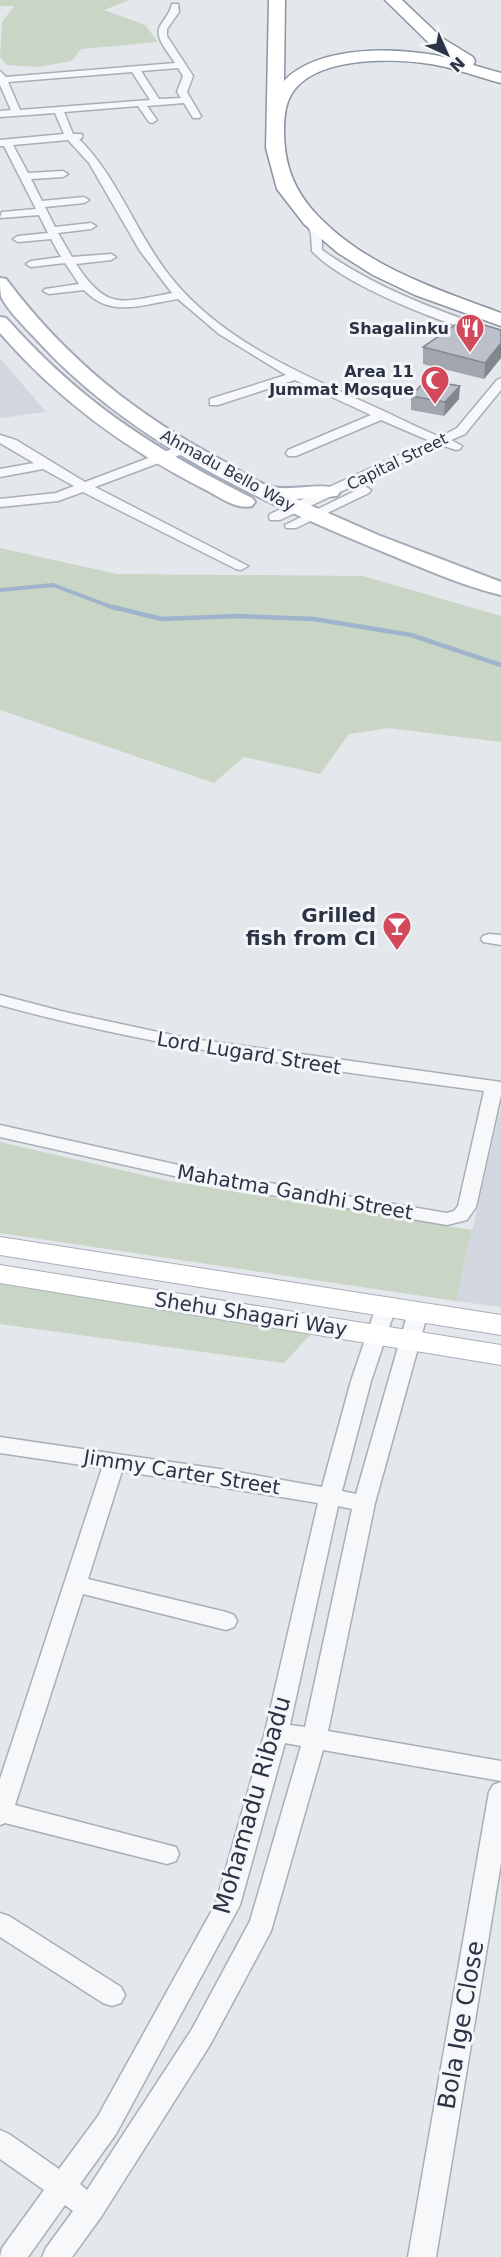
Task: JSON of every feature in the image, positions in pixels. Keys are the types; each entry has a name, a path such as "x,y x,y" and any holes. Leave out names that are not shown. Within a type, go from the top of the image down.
{"highway":[{"path":"277,0 275,148 284,185 311,220 345,249 380,271 422,291 497,319"},
{"path":"393,0 436,41 463,59 501,78"},
{"path":"276,116 283,94 292,82 306,71 328,63 356,58 385,56 429,59 501,78"}],"main road":[{"name":"Ahmadu Bello Way","path":"0,283 51,346 113,401 184,449 267,492 294,516"},
{"name":"Ahmadu Bello Way","path":"0,322 23,350 85,409 160,458 344,539 501,589"},
{"path":"267,492 335,497 337,516 344,539"},
{"path":"418,579 501,608"},
{"name":"Shehu Shagari Way","path":"0,1246 501,1325"},
{"name":"Shehu Shagari Way","path":"0,1274 501,1355"}],"street":[{"path":"175,6 175,12 163,29 163,36 188,76 182,92 196,116"},
{"path":"17,113 2,77 180,65"},
{"path":"135,69 155,101"},
{"path":"0,114 185,99"},
{"path":"140,102 152,120"},
{"path":"62,109 75,136 99,170 140,244 180,295 230,336 296,376 381,416 449,438"},
{"path":"5,144 75,136"},
{"path":"5,144 50,147"},
{"path":"5,144 25,176 68,260 91,291 111,304 180,295"},
{"path":"25,176 63,174"},
{"path":"2,215 84,200"},
{"path":"311,220 316,234 317,251 334,265 406,302 501,336"},
{"path":"18,239 91,226"},
{"path":"31,264 111,257"},
{"path":"49,291 87,286"},
{"path":"213,402 296,376"},
{"name":"Capital Street","path":"335,497 389,466 449,438 501,382"},
{"path":"292,453 381,416"},
{"path":"294,516 449,438"},
{"path":"0,439 12,443 86,488 241,566"},
{"path":"0,503 58,497 184,449"},
{"path":"0,473 45,465"},
{"name":"Lord Lugard Street","path":"0,1000 98,1026 187,1045 309,1064 497,1087"},
{"name":"Mahatma Gandhi Street","path":"0,1131 88,1154 305,1197 447,1219 460,1216 467,1207 497,1087"},
{"name":"Mohamadu Ribadu","path":"12,2257 63,2189 106,2125 228,1905 277,1732 330,1496 376,1334 386,1307"},
{"name":"Mohamadu Ribadu","path":"56,2257 91,2208 201,2037 262,1923 315,1737 364,1503 418,1312"},
{"name":"Jimmy Carter Street","path":"0,1445 115,1461 364,1503"},
{"path":"115,1461 1,1814 167,1854"},
{"path":"75,1584 226,1621"},
{"path":"277,1732 501,1771"},
{"name":"Bola Ige Close","path":"422,2257 501,1792"},
{"path":"0,1924 112,1995"},
{"path":"0,2143 91,2208"}],"shaded area":[{"path":"0,358 46,412 0,418"},
{"path":"501,1110 501,1307 456,1301"}],"green space":[{"path":"0,0 130,0 104,10 145,25 158,42 81,49 72,61 38,67 7,65 0,57 2,22 14,6 0,6"},
{"path":"0,548 117,574 363,576 501,616 501,742 389,728 349,734 320,774 244,757 214,783 0,710"},
{"path":"0,1142 169,1181 472,1230 456,1301 0,1233"},
{"path":"0,1284 312,1333 284,1363 0,1324"}],"building":[{"path":"464,319 501,330 501,343 485,363 423,347"},
{"path":"426,380 460,386 445,402 411,396"}],"waterway":[{"path":"0,590 53,585 117,609"},
{"path":"113,607 162,619 238,616 314,619 411,635 501,665"}],"place":[{"name":"Shagalinku","path":"470,354"},
{"name":"Area 11 Jummat Mosque","path":"435,406"},
{"name":"Grilled fish from CI","path":"397,952"}]}
